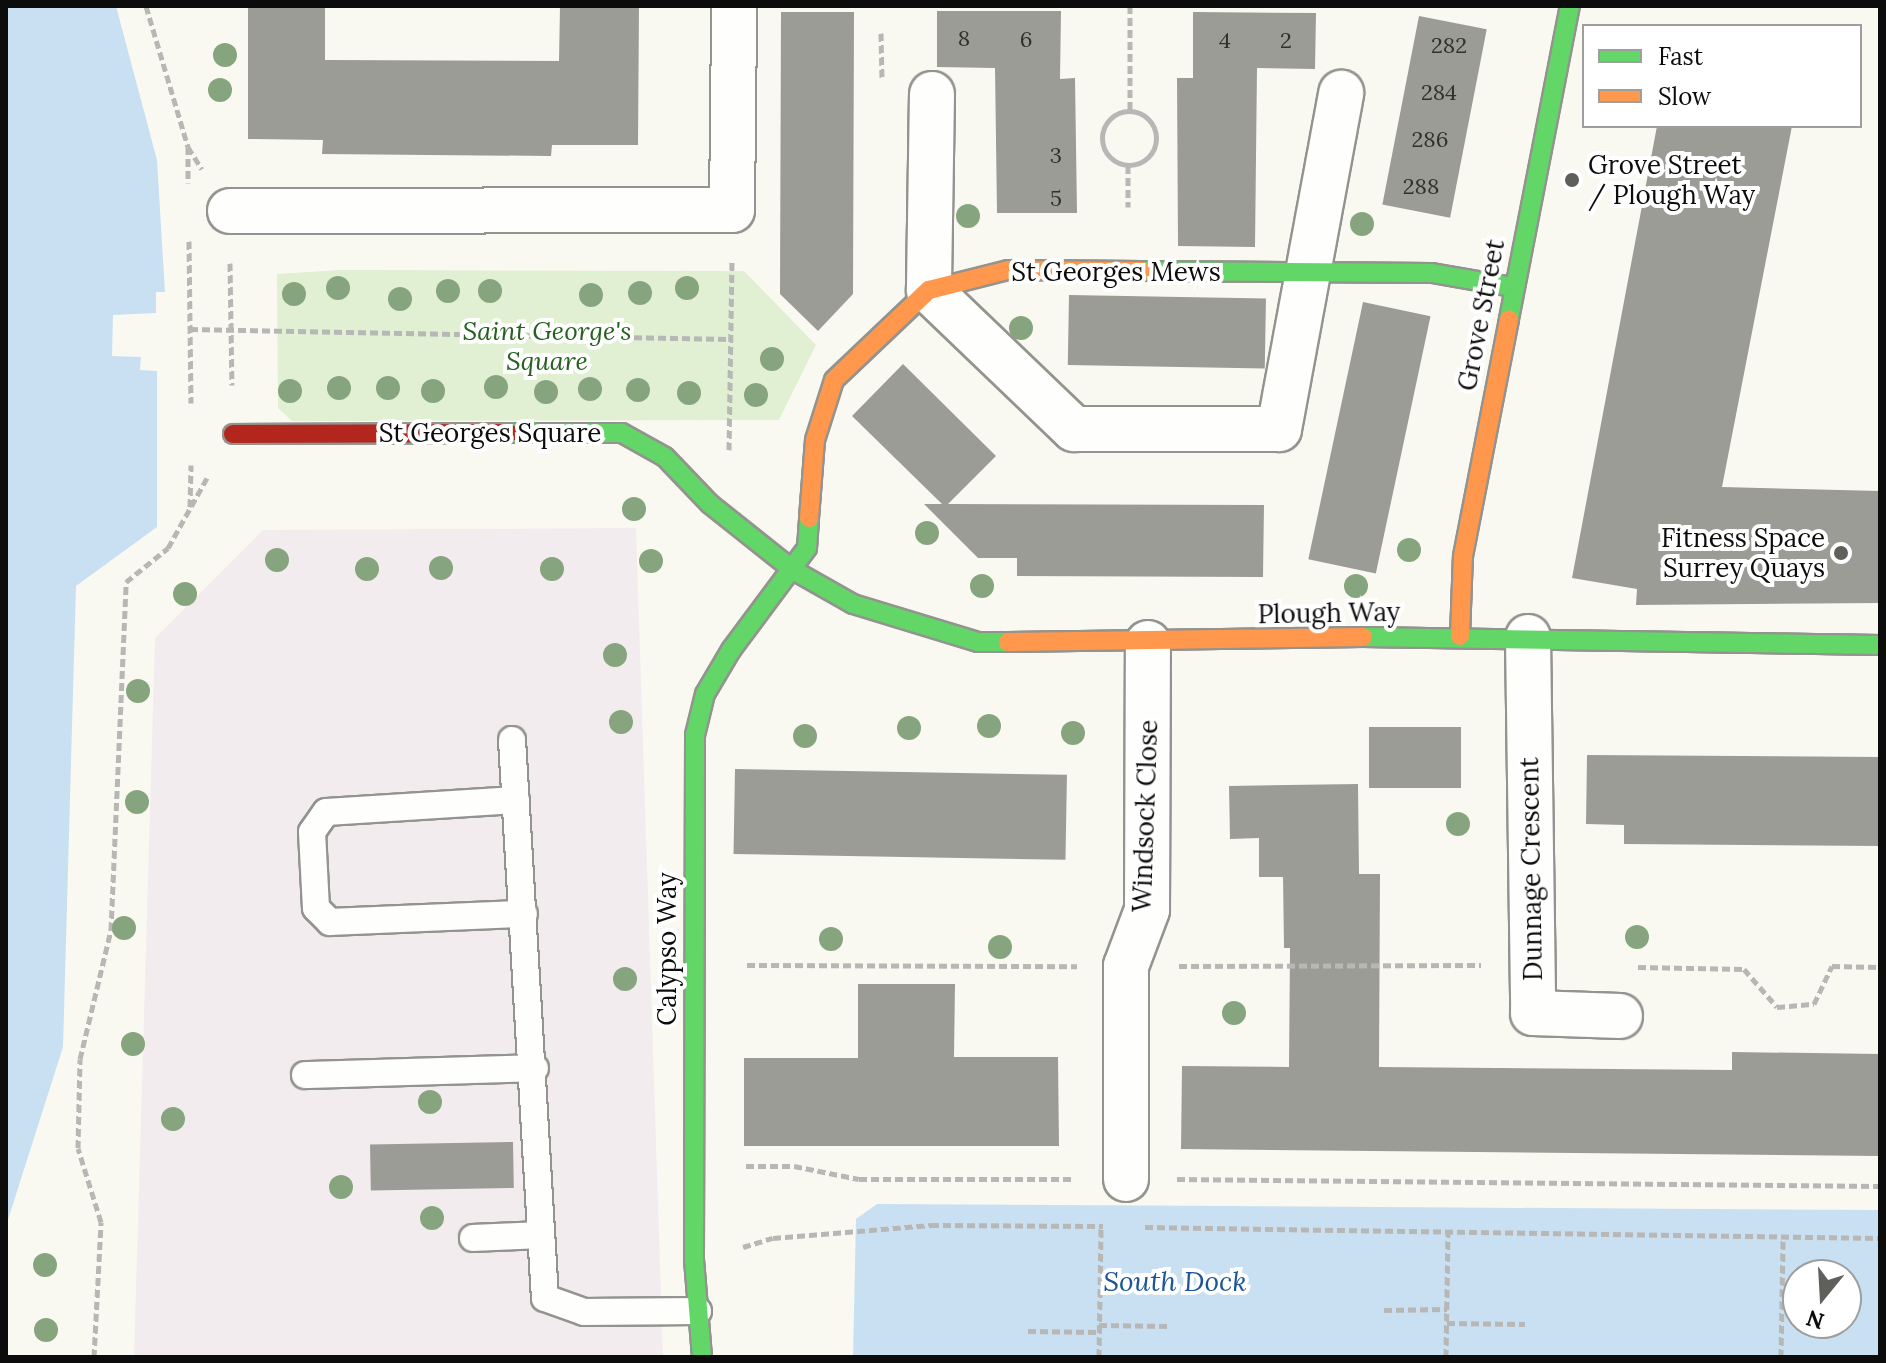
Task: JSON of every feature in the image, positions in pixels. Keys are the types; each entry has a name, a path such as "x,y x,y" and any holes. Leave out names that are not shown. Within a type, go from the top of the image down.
{"street":[{"path":"230,211 732,210 734,6"},
{"name":"Grove Street","path":"1460,636 1463,556 1512,287 1570,6"},
{"path":"932,94 929,290 1074,429 1279,429 1341,93"},
{"name":"St Georges Mews","path":"793,570 807,548 815,440 834,380 929,290 1008,270 1432,273 1512,287"},
{"name":"St Georges Square","path":"233,434 622,433 665,457 728,519 793,570"},
{"name":"Plough Way","path":"793,570 853,604 978,642 1148,643 1460,636 1880,645"},
{"name":"Calypso Way","path":"702,1357 694,1166 692,965 695,735 705,694 725,661 793,570"},
{"name":"Dunnage Crescent","path":"1528,637 1533,1013 1620,1016"},
{"name":"Windsock Close","path":"1126,1179 1126,966 1147,910 1148,643"}],"lane":[{"path":"512,740 535,1068 545,1298 557,1306 584,1312 698,1311"},
{"path":"516,800 326,812 312,832 316,908 330,922 524,914"},
{"path":"305,1075 535,1068"},
{"path":"473,1238 541,1235"}],"path":[{"path":"146,6 188,147 230,211 233,434"},
{"path":"1130,6 1130,110"},
{"path":"1130,110 1147,117 1156,137 1151,155 1128,165 1111,158 1102,141 1108,120 1130,110"},
{"path":"1128,165 1128,207"},
{"path":"728,519 732,210"},
{"path":"189,263 190,329 731,339"},
{"path":"94,1357 101,1222 78,1148 80,1059 111,930 126,582 168,548 190,508"},
{"path":"692,965 1126,966"},
{"path":"694,1166 794,1166 859,1179 1880,1186"},
{"path":"855,1233 931,1225 1117,1227"},
{"path":"1099,1357 1101,1226"},
{"path":"1133,1227 1880,1238"},
{"path":"1446,1357 1448,1232"},
{"path":"1781,1357 1783,1237"},
{"path":"1384,1310 1447,1309"},
{"path":"1447,1323 1525,1324"},
{"path":"1028,1331 1168,1326"}],"shaded area":[{"path":"636,528 663,1357 134,1357 155,638 263,530"}],"green space":[{"name":"Saint George's Square","path":"341,270 744,271 816,345 779,420 292,421 278,408 277,274"}],"water":[{"path":"6,6 116,6 157,160 165,292 156,292 156,313 113,315 112,356 141,357 140,370 157,371 157,527 76,586 63,1047 6,1226"},
{"name":"South Dock","path":"877,1204 1880,1210 1880,1357 853,1357 856,1219"}],"building":[{"path":"248,6 325,6 325,60 559,61 560,6 639,6 638,145 552,145 551,156 322,154 323,140 248,139"},
{"path":"937,11 1061,11 1060,79 1075,78 1077,213 997,213 995,68 937,67"},
{"path":"781,12 854,12 853,294 818,331 780,294"},
{"path":"1193,12 1316,13 1315,69 1257,68 1255,247 1178,246 1177,78 1193,78"},
{"path":"1419,16 1487,29 1450,218 1382,204"},
{"path":"1657,128 1792,128 1722,487 1880,491 1880,603 1636,605 1637,589 1572,578"},
{"path":"1069,295 1266,298 1265,368 1068,365"},
{"path":"1363,302 1430,316 1376,574 1308,559"},
{"path":"903,364 996,456 948,504 1264,505 1263,577 1017,576 1017,558 978,558 924,504 942,504 852,416"},
{"path":"1369,727 1461,727 1461,788 1369,788"},
{"path":"1587,755 1880,757 1880,846 1624,844 1624,825 1586,824"},
{"path":"735,769 1067,775 1065,860 734,854"},
{"path":"1358,784 1359,874 1380,874 1379,1067 1732,1070 1732,1052 1880,1054 1880,1156 1181,1149 1182,1066 1289,1067 1290,948 1284,948 1283,877 1259,877 1259,838 1230,839 1229,786"},
{"path":"858,984 955,984 954,1057 1058,1057 1059,1146 744,1146 744,1058 858,1058"},
{"path":"513,1142 514,1188 371,1190 370,1144"}],"traffic: fast":[{"path":"1509,319 1570,6"},
{"path":"1142,271 1432,273 1512,287"},
{"path":"509,433 622,433 665,457 710,504 793,570 853,604 978,642 1008,642"},
{"path":"702,1357 694,1260 695,735 705,694 731,650 807,548 809,518"},
{"path":"1363,637 1880,645"}],"traffic: slow":[{"path":"809,518 815,440 834,380 929,290 1008,270 1142,271"},
{"path":"1460,636 1463,556 1509,319"},
{"path":"1008,642 1363,637"}],"traffic: jam":[{"path":"233,434 509,433"}],"place":[{"name":"Grove Street / Plough Way","path":"1572,180"},
{"name":"Fitness Space Surrey Quays","path":"1841,553"}]}
